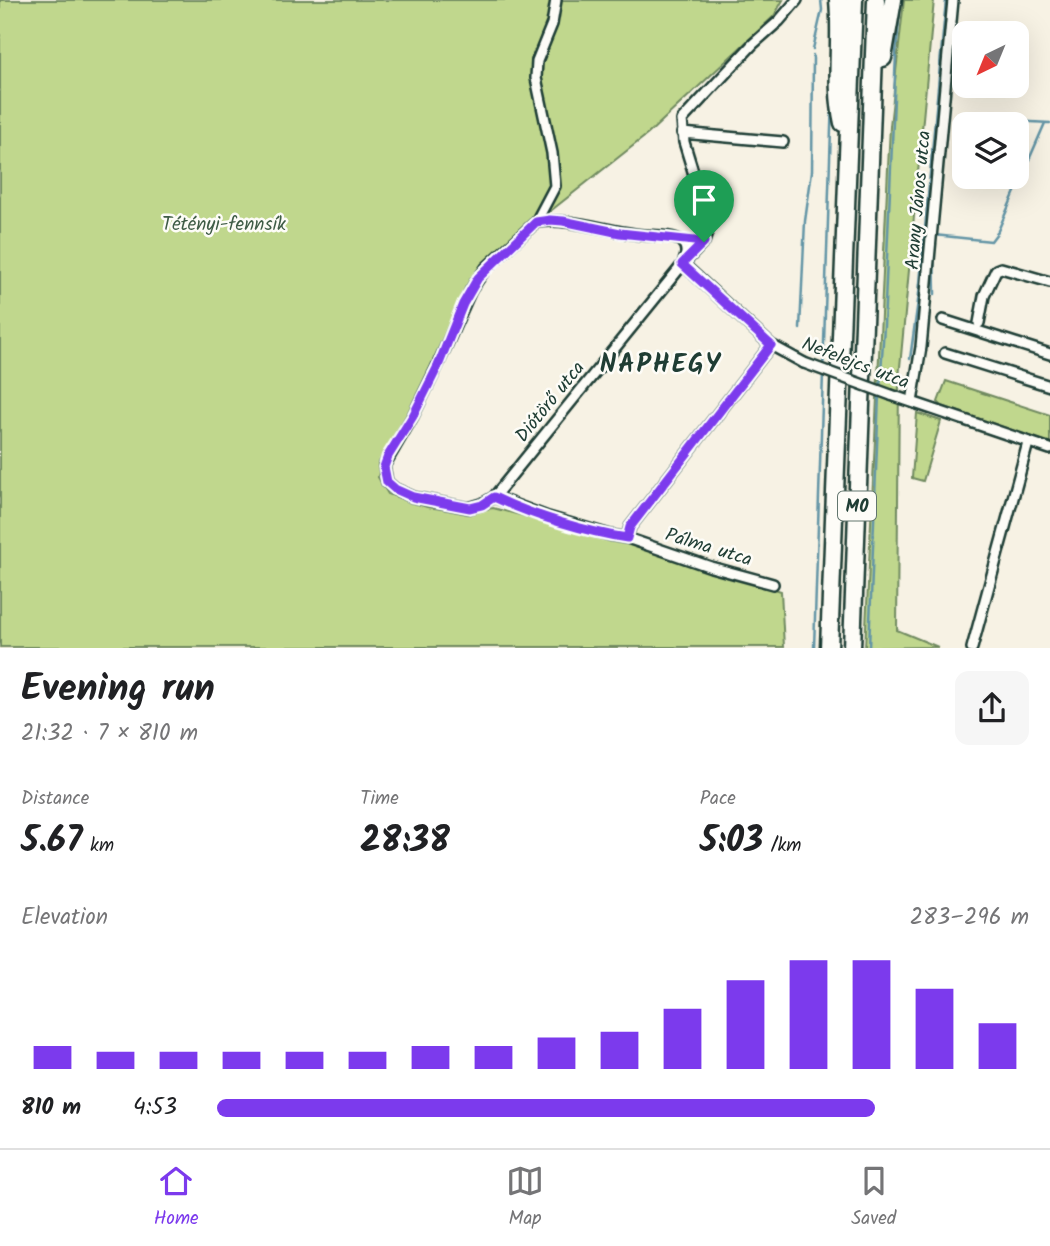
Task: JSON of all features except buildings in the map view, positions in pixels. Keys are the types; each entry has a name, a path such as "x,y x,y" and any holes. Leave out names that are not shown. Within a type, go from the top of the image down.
{"highway":[{"path":"838,0 839,102 848,145"},
{"name":"M0","path":"830,648 854,0"},
{"name":"M0","path":"852,648 876,0"},
{"path":"872,119 893,0"}],"street":[{"path":"494,497 482,505 470,508 413,497 387,482 384,467 436,369 471,289 486,268 536,222 555,186 552,153 536,78 537,61 552,24 556,0"},
{"path":"536,222 563,221 620,233 704,242 708,230 704,204 682,133 684,115 797,0"},
{"name":"Arany János utca","path":"912,402 921,347 953,0"},
{"path":"682,133 783,142"},
{"path":"677,239 685,246 687,254 682,264"},
{"name":"Diótörő utca","path":"494,497 682,264 704,242"},
{"name":"Nefelejcs utca","path":"682,264 771,345 804,363 1050,449"},
{"path":"979,323 984,296 996,270 1001,268 1050,282"},
{"path":"943,320 1050,354"},
{"path":"627,538 630,527 771,345"},
{"path":"945,354 1050,386"},
{"path":"972,648 1028,443"},
{"name":"Pálma utca","path":"494,497 610,536 627,538 711,567 773,584"}],"green space":[{"name":"Tétényi-fennsík","path":"0,0 783,0 774,16 648,134 470,279 422,390 382,462 378,477 388,494 427,507 467,512 493,508 635,545 781,591 784,647 0,647"},
{"path":"904,0 934,0 899,378 897,630 938,647 865,648 890,126"},
{"path":"946,381 1050,415 1050,443 942,406 938,402"},
{"path":"917,413 941,421 923,481 912,478"}],"waterway":[{"path":"813,49 822,10 821,0"},
{"path":"880,388 896,53 901,0"},
{"path":"910,359 919,294 946,0"},
{"path":"800,329 805,221 812,171 813,55"},
{"path":"814,648 832,98"},
{"path":"1029,122 1050,123"},
{"path":"934,235 991,241 997,233 1045,123"},
{"path":"934,248 935,294"},
{"path":"869,648 879,395"}],"district":[{"name":"NAPHEGY","path":"661,363"}],"route":[{"path":"563,221 620,233 704,242 682,264 771,345 630,527 627,538 610,536 548,517 494,497 482,505 470,508 444,505 413,497 387,482 384,467 388,456 413,416 471,289 486,268 536,222 563,221"}]}
